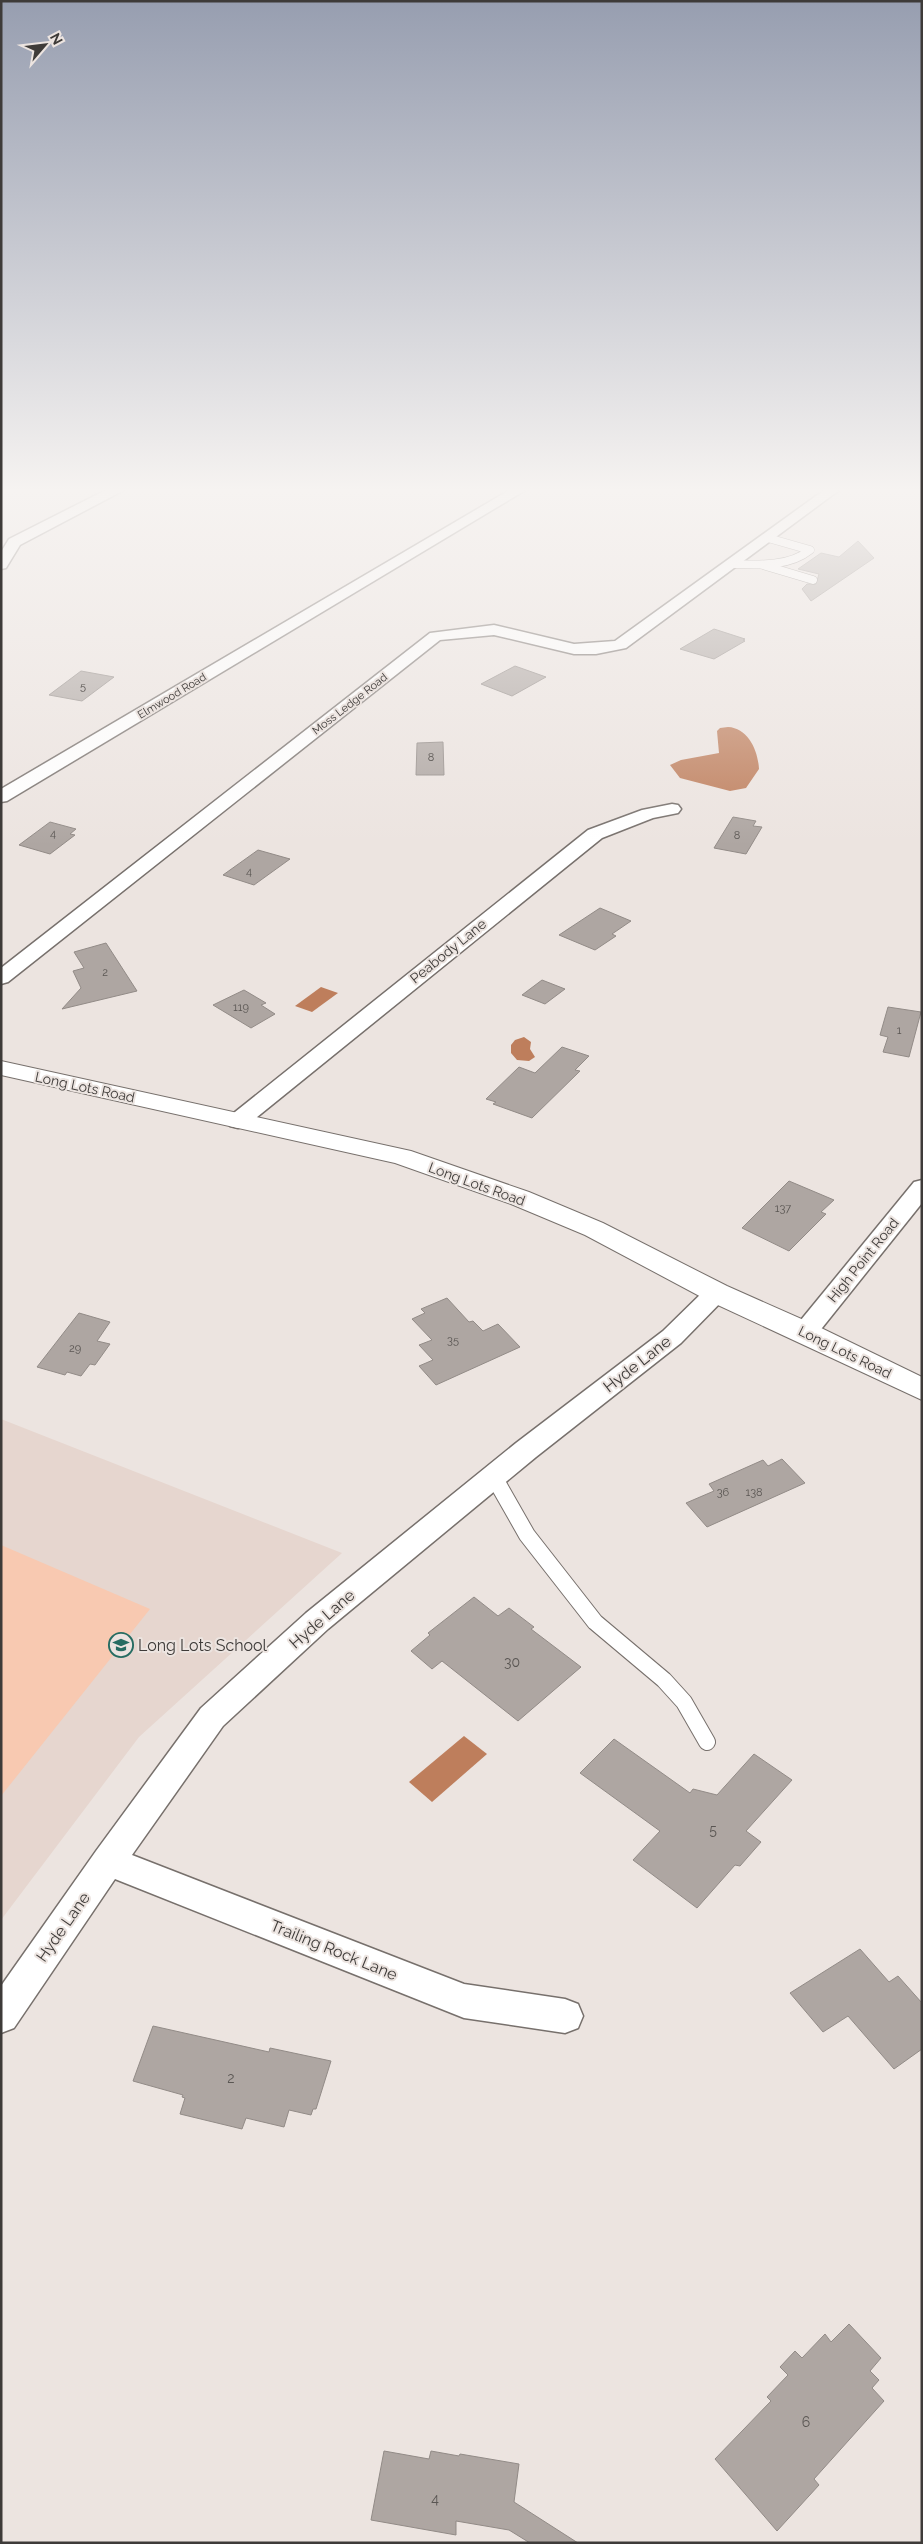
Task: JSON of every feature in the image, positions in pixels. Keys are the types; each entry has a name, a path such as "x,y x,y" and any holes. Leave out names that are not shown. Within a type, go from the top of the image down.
{"main road":[{"name":"Long Lots Road","path":"1,1068 402,1157 520,1198 594,1229 717,1293 805,1332 922,1390"}],"street":[{"name":"Elmwood Road","path":"1,797 322,607"},
{"name":"Moss Ledge Road","path":"1,978 436,636 494,630 574,649 609,648 620,645 673,607"},
{"name":"Peabody Lane","path":"238,1121 595,834 648,814 672,809"},
{"name":"High Point Road","path":"805,1332 922,1187"},
{"name":"Hyde Lane","path":"1,2016 108,1861 212,1717 317,1621 494,1477 672,1337 717,1293"},
{"name":"Trailing Rock Lane","path":"108,1861 464,2001 565,2016"}],"lane":[{"path":"494,1477 527,1534 595,1622 664,1680 684,1702 707,1742"}],"shaded area":[{"path":"728,727 741,731 751,741 757,755 759,769 746,788 730,791 680,778 670,765 681,760 719,753 717,731 720,728"},
{"path":"321,987 338,993 312,1012 295,1006"},
{"path":"524,1037 531,1042 530,1049 535,1057 529,1061 517,1060 511,1053 511,1045 515,1040"},
{"name":"Long Lots School","path":"1,1419 342,1553 139,1737 1,1920"},
{"path":"1,1545 150,1609 1,1796"},
{"path":"464,1736 487,1754 432,1802 409,1782"}],"building":[{"path":"714,629 745,639 743,640 745,641 714,659 680,649"},
{"path":"515,666 546,677 512,696 481,684"},
{"path":"81,671 114,677 82,701 49,695"},
{"path":"443,742 444,775 416,775 417,743"},
{"path":"733,817 756,821 753,826 762,827 746,854 714,848"},
{"path":"50,822 76,829 70,834 75,835 50,854 19,845"},
{"path":"258,850 290,859 254,885 223,875"},
{"path":"600,908 631,921 612,934 616,936 595,950 559,935"},
{"path":"106,943 137,991 62,1009 81,988 73,971 84,968 74,952"},
{"path":"542,980 565,989 545,1004 522,995"},
{"path":"244,990 266,1003 261,1005 275,1014 251,1028 213,1005"},
{"path":"888,1007 921,1012 909,1057 883,1052 888,1037 880,1035"},
{"path":"562,1047 589,1056 575,1070 580,1071 532,1118 493,1104 496,1102 486,1099 519,1067 535,1073"},
{"path":"789,1181 834,1200 821,1212 826,1214 789,1251 742,1228"},
{"path":"447,1298 469,1322 473,1321 483,1331 498,1324 520,1347 436,1385 419,1366 433,1360 419,1345 432,1340 412,1319 425,1313 421,1309"},
{"path":"79,1313 110,1322 97,1341 110,1344 95,1365 90,1364 81,1376 67,1372 65,1375 37,1367"},
{"path":"782,1459 805,1483 707,1527 686,1503 714,1491 709,1484 763,1460 768,1466"},
{"path":"474,1597 498,1616 509,1608 534,1627 531,1629 581,1667 518,1721 442,1661 432,1669 411,1651 430,1635 428,1633"},
{"path":"614,1739 690,1793 693,1789 717,1795 754,1754 792,1780 746,1831 761,1842 740,1866 735,1865 697,1908 633,1860 660,1831 580,1773"},
{"path":"860,1949 889,1982 898,1976 922,2003 922,2049 894,2069 848,2016 823,2032 790,1993"},
{"path":"153,2026 269,2052 270,2048 331,2061 316,2109 313,2109 311,2115 289,2110 284,2127 246,2118 242,2129 180,2114 185,2098 182,2097 183,2095 133,2081"},
{"path":"849,2324 881,2358 870,2371 879,2380 872,2388 884,2401 814,2479 819,2485 777,2531 715,2459 771,2401 767,2397 788,2375 780,2367 795,2351 802,2358 825,2334 831,2342"},
{"path":"384,2451 429,2459 431,2451 519,2464 514,2502 578,2543 530,2543 509,2530 456,2521 456,2535 371,2520"}],"place":[{"name":"Long Lots School","path":"121,1645"}]}
